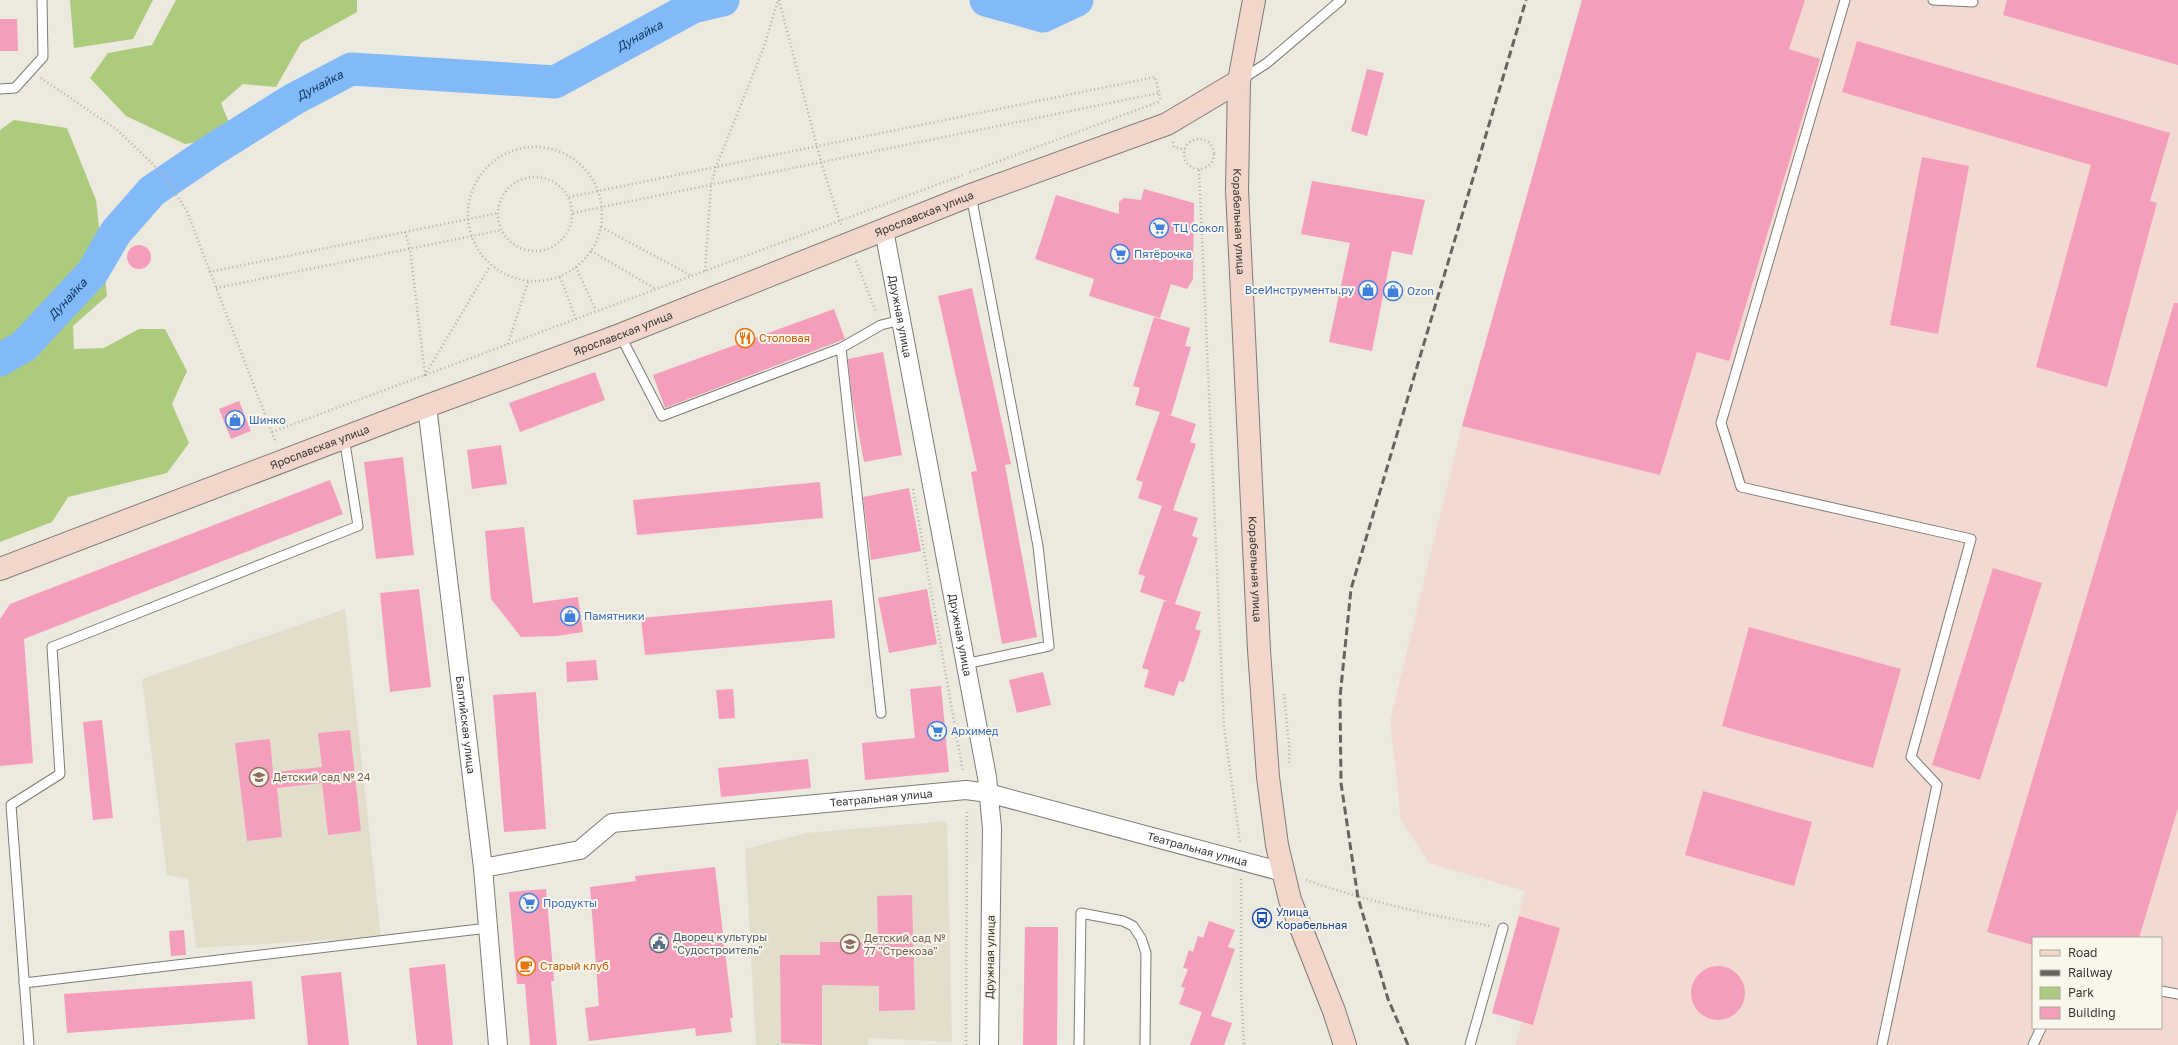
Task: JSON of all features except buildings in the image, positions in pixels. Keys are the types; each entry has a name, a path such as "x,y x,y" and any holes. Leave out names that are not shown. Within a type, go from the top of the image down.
{"street":[{"name":"Корабельная улица","path":"1254,0 1239,81 1237,190 1261,685 1273,818 1283,872 1293,907 1334,1011 1345,1045"},
{"name":"Ярославская улица","path":"0,569 344,437 620,335 971,195 1167,124 1239,81"},
{"name":"Дружная улица","path":"884,230 986,777 992,828 989,1045"},
{"name":"Балтийская улица","path":"427,406 483,868 498,1045"},
{"name":"Театральная улица","path":"483,868 580,850 612,823 966,790 988,793 1283,872"}],"lane":[{"path":"0,89 15,88 43,56 42,0"},
{"path":"1239,81 1267,63 1342,0"},
{"path":"1845,0 1721,423 1741,488 1971,539 1911,757 1937,785 1882,1045"},
{"path":"1933,0 1973,2"},
{"path":"965,664 1049,646 1038,546 971,195"},
{"path":"620,335 662,416 841,348 881,325 901,320"},
{"path":"841,348 881,713"},
{"path":"28,1045 12,805 60,774 52,647 358,526 344,437"},
{"path":"1079,1045 1081,913 1123,920 1132,926 1141,938 1146,953 1145,1045"},
{"path":"24,983 488,928"},
{"path":"1470,1045 1503,928"},
{"path":"2162,991 2178,994"},
{"path":"2033,1045 2041,1029"}],"path":[{"path":"779,0 821,162 839,220 881,325"},
{"path":"705,271 711,185 716,167 764,47 779,0"},
{"path":"30,71 116,129 159,170 175,192 186,209 283,461"},
{"path":"569,197 1155,77"},
{"path":"573,213 1159,93"},
{"path":"272,432 1161,101"},
{"path":"1199,139 1207,141 1213,147 1215,154 1212,163 1205,169 1199,170 1190,166 1184,158 1184,150 1189,143 1199,139"},
{"path":"527,147 554,150 572,158 588,173 598,191 602,208 601,228 591,251 576,267 560,277 528,282 508,277 490,266 478,252 470,237 469,220 471,194 479,177 492,162 508,153 527,147"},
{"path":"1199,170 1224,727 1240,837 1241,991 1244,1045"},
{"path":"539,177 556,182 569,197 573,213 568,232 559,243 544,250 526,250 511,242 502,230 498,213 502,197 511,185 526,178 539,177"},
{"path":"209,272 498,213"},
{"path":"601,228 692,276"},
{"path":"216,288 502,230"},
{"path":"406,232 410,249 425,375"},
{"path":"591,251 657,289"},
{"path":"425,375 490,266"},
{"path":"576,267 596,311"},
{"path":"560,277 576,319"},
{"path":"508,344 528,282"},
{"path":"912,484 966,790 966,1045"},
{"path":"1284,692 1289,745 1289,768"},
{"path":"1283,872 1358,898 1427,915 1503,928"},
{"path":"1304,873 1306,880"}],"shaded area":[{"path":"1582,0 2178,0 2178,1045 1516,1045 1522,1021 1492,1013 1525,891 1429,863 1401,820 1390,720 1462,426"},
{"name":"Детский сад № 24","path":"345,609 381,937 196,948 188,879 167,875 142,679"},
{"name":"Детский сад № 77 \"Стрекоза\"","path":"947,821 952,1042 869,1038 868,1045 756,1045 745,849 806,833"}],"green space":[{"path":"70,0 153,0 133,39 74,48"},
{"path":"176,0 357,0 357,12 301,43 276,87 243,84 221,103 230,125 217,139 185,144 126,116 90,78 108,53 152,45"},
{"path":"14,120 67,128 96,200 107,296 73,326 74,349 104,348 139,329 165,329 187,371 172,404 189,443 167,473 68,497 52,522 0,542 0,130"}],"waterway":[{"name":"Дунайка","path":"0,360 24,346 92,273 116,232 152,191 211,151 294,99 351,69 555,82 693,7 723,0"},
{"name":"Дунайка","path":"986,0 1043,16 1077,0"}],"railway":[{"path":"1408,1045 1388,999 1358,898 1341,783 1340,697 1351,589 1526,0"}],"place":[{"name":"ТЦ Сокол","path":"1159,228"},
{"name":"Пятёрочка","path":"1120,254"},
{"name":"ВсеИнструменты.ру","path":"1368,290"},
{"name":"Ozon","path":"1393,291"},
{"name":"Столовая","path":"745,338"},
{"name":"Шинко","path":"235,420"},
{"name":"Памятники","path":"570,616"},
{"name":"Архимед","path":"937,731"},
{"name":"Детский сад № 24","path":"259,777"},
{"name":"Продукты","path":"529,903"},
{"name":"Улица Корабельная","path":"1262,918"},
{"name":"Дворец культуры \"Судостроитель\"","path":"659,943"},
{"name":"Детский сад № 77 \"Стрекоза\"","path":"850,944"},
{"name":"Старый клуб","path":"526,966"}]}
